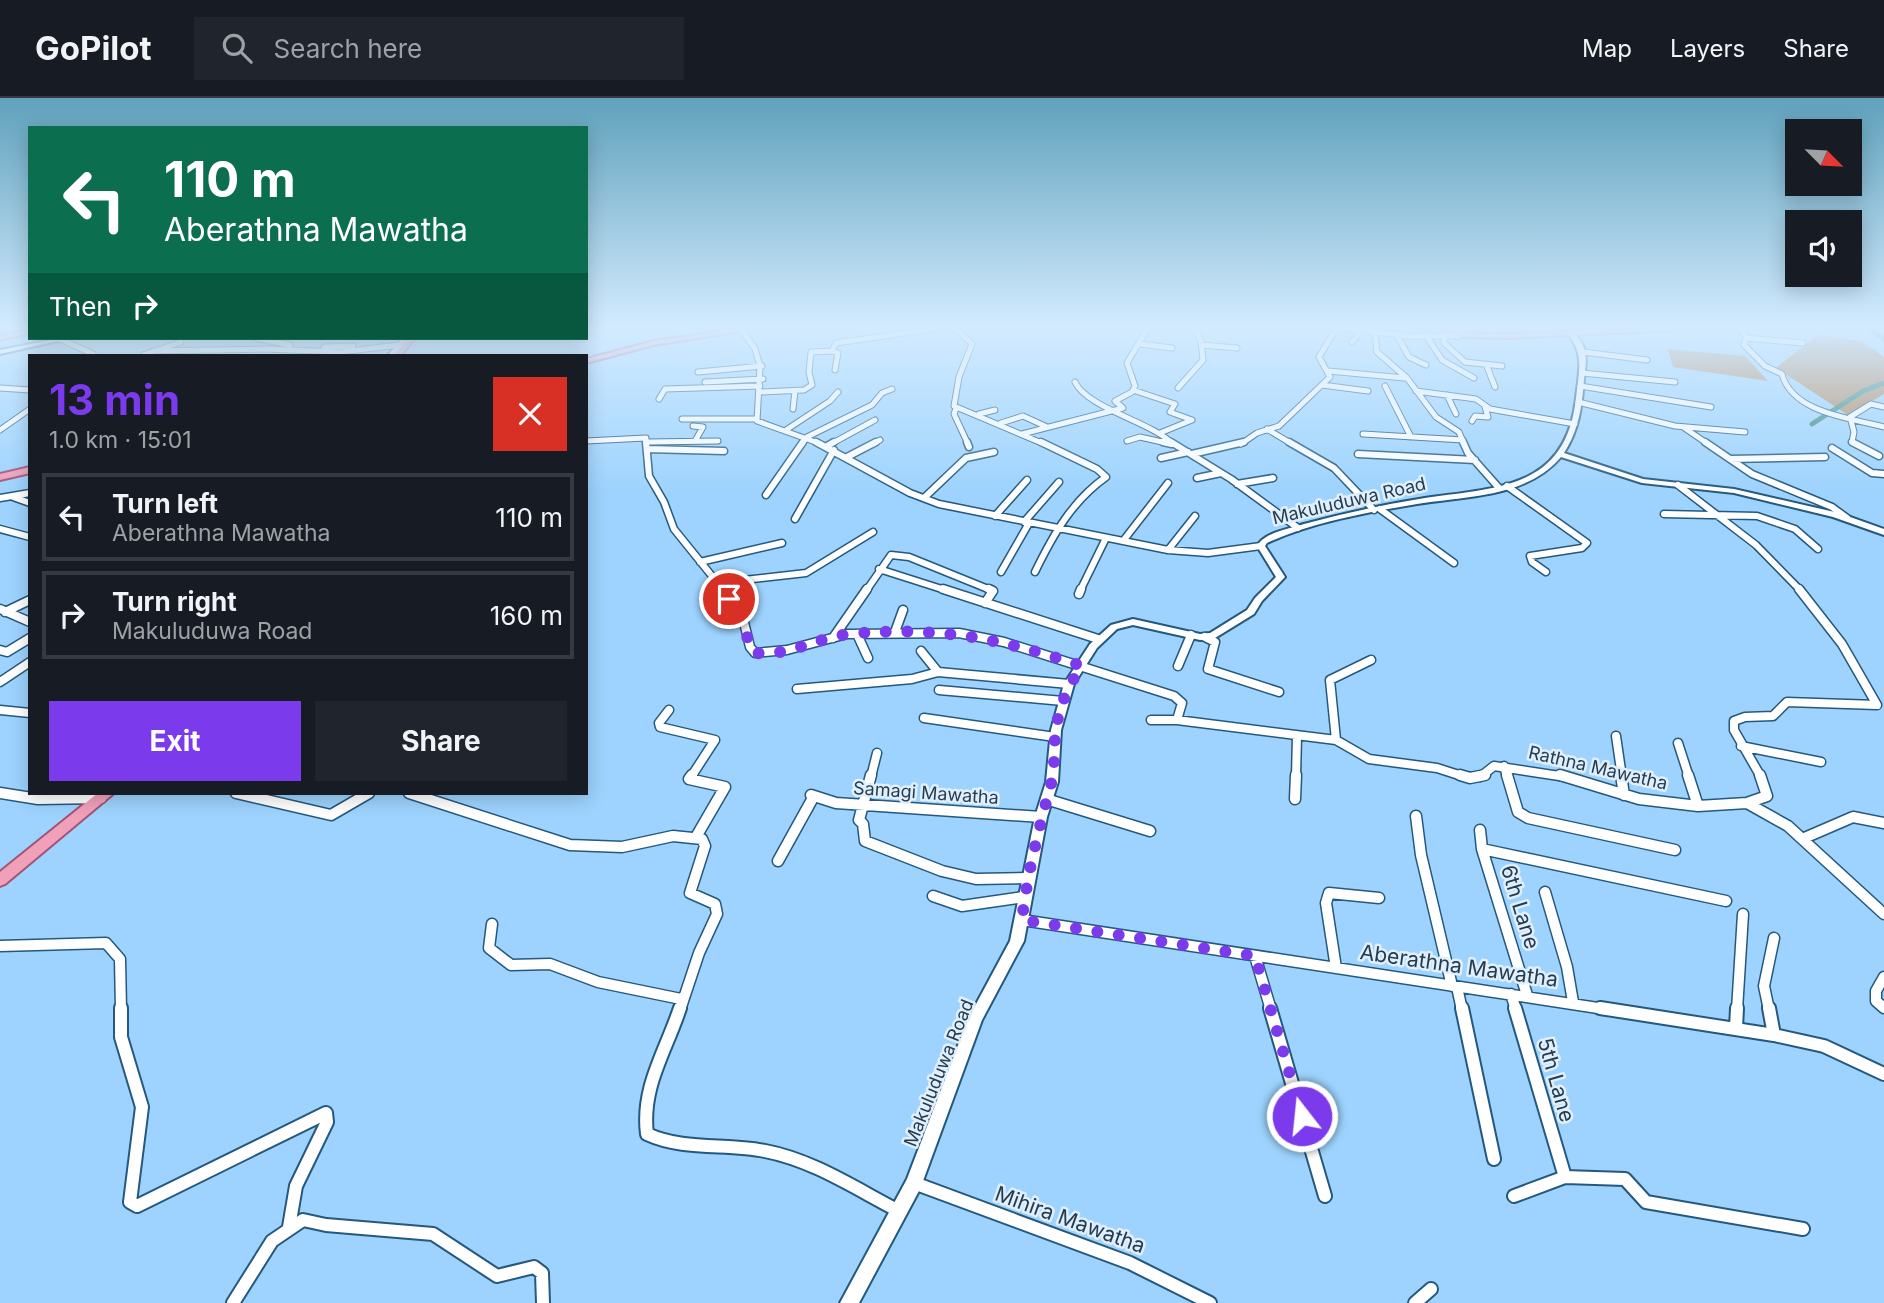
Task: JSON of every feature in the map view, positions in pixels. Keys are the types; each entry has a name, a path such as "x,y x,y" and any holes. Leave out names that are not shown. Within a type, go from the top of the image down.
{"main road":[{"path":"0,475 28,469"},
{"path":"1,878 104,795"}],"street":[{"path":"708,382 795,391 812,385 811,382"},
{"path":"756,419 755,407 761,382"},
{"path":"958,382 954,414 970,447"},
{"path":"1075,382 1075,385 1115,411 1160,433 1172,444"},
{"path":"1133,382 1133,390"},
{"path":"1178,388 1183,382"},
{"path":"1161,458 1239,444 1287,421 1307,397 1325,382"},
{"path":"1411,382 1436,417 1459,432 1475,460 1503,487 1587,543 1582,548 1530,556 1532,562 1546,572"},
{"path":"1493,382 1495,387"},
{"name":"Makuluduwa Road","path":"1205,637 1246,616 1280,580 1281,572 1261,546 1268,538 1377,509 1503,487 1544,470 1572,437 1581,382"},
{"path":"1783,382 1784,387 1792,394 1811,404 1884,427"},
{"path":"16,389 28,385"},
{"path":"1322,385 1368,391"},
{"path":"659,399 661,390 665,389 761,386"},
{"path":"1385,386 1411,437"},
{"path":"1580,386 1711,407"},
{"path":"0,388 28,390"},
{"path":"766,495 807,437 872,405 882,393 892,389"},
{"path":"1022,434 1123,408 1116,399 1133,390 1175,404 1171,413 1192,420 1160,433"},
{"path":"793,409 795,391"},
{"path":"1416,391 1478,400 1485,407 1488,417 1475,416 1472,421"},
{"path":"786,430 830,401 838,392"},
{"path":"1447,395 1456,414"},
{"path":"1578,402 1683,427 1745,432"},
{"path":"1850,417 1871,404 1884,407"},
{"path":"1485,407 1575,424"},
{"path":"956,408 1001,423 1097,469 1106,477 1089,489 1057,528 1035,572"},
{"path":"0,430 28,410"},
{"path":"979,414 995,410"},
{"path":"1001,423 1023,416 1047,428"},
{"path":"1850,417 1854,432 1852,442 1879,456"},
{"path":"682,419 756,419 827,446 924,498 995,516 1168,550 1208,553 1261,546"},
{"path":"827,446 875,421"},
{"path":"693,426 703,427 695,441"},
{"path":"1683,427 1764,479 1832,507 1847,518"},
{"path":"1267,429 1334,468 1377,509 1454,563"},
{"path":"1363,434 1463,440"},
{"path":"1127,441 1140,437 1172,444 1190,453 1298,528"},
{"path":"588,441 646,438 649,477 664,502 674,529 741,614 750,647 755,653 787,650 857,634 895,632 972,635 1082,666 1179,699 1182,708 1177,720"},
{"path":"648,446 718,440"},
{"path":"847,457 880,440"},
{"path":"648,446 724,451"},
{"path":"1832,448 1872,473 1884,474"},
{"path":"795,519 834,450"},
{"path":"924,498 966,458 994,452"},
{"path":"1358,454 1475,460"},
{"path":"1559,454 1642,481 1734,491 1847,518 1884,533"},
{"path":"1730,459 1825,457"},
{"path":"1197,478 1222,473"},
{"path":"1237,484 1273,478"},
{"path":"995,516 1027,480"},
{"path":"1001,572 1027,522 1059,482"},
{"path":"1123,541 1168,484"},
{"path":"1678,485 1788,577 1843,645 1881,705"},
{"path":"0,498 28,493"},
{"path":"10,496 28,502"},
{"path":"1664,513 1752,515 1792,527 1818,549"},
{"path":"1168,550 1195,516"},
{"path":"0,529 28,536"},
{"path":"717,583 806,573 873,532"},
{"path":"1079,594 1106,538"},
{"path":"700,562 782,543"},
{"path":"833,638 891,555 909,557 993,591 985,603"},
{"path":"879,569 1098,639 1114,627 1133,622 1205,637 1215,642 1206,664 1210,671 1279,692"},
{"path":"3,610 28,601"},
{"path":"3,610 28,621"},
{"path":"895,632 903,610"},
{"path":"857,634 868,658"},
{"path":"1178,666 1191,635"},
{"path":"0,650 7,652 28,639"},
{"name":"Makuluduwa Road","path":"849,1303 914,1183 975,1019 1010,960 1022,920 1027,878 1041,817 1052,782 1055,737 1063,701 1069,684 1098,639"},
{"path":"921,651 938,672"},
{"path":"1336,740 1330,680 1371,660"},
{"path":"0,682 28,664"},
{"path":"797,689 912,679 938,672 1069,684"},
{"path":"939,690 1063,701"},
{"path":"1747,803 1767,796 1764,782 1741,746 1734,721 1740,716 1779,714 1784,702 1881,705"},
{"path":"0,710 28,713"},
{"path":"669,710 659,723 660,727 715,740 689,779 726,787 696,837"},
{"path":"924,718 1055,737"},
{"name":"Rathna Mawatha","path":"1151,720 1177,720 1336,740 1369,760 1437,768 1470,778 1484,776 1494,766 1504,766 1561,775 1624,795 1698,806 1747,803"},
{"path":"1295,799 1297,736"},
{"path":"1616,736 1624,795"},
{"path":"1678,743 1698,806"},
{"path":"1741,746 1821,762"},
{"path":"877,753 859,820 864,827 863,839 942,871 976,879 1027,878"},
{"path":"1504,766 1518,812 1528,818 1675,850"},
{"path":"0,793 38,799 104,795"},
{"path":"245,795 331,815 366,795"},
{"path":"415,795 569,845 622,846 673,836 702,839 705,846 690,886 691,893 715,904 717,914 681,999 677,1019 649,1076 645,1123 647,1134 665,1141 775,1153 803,1163 899,1211"},
{"name":"Samagi Mawatha","path":"778,861 813,795 836,803 1041,817"},
{"path":"1046,799 1150,831"},
{"path":"1747,803 1788,826 1884,914"},
{"path":"1416,817 1421,855 1455,986 1494,1159"},
{"path":"1802,839 1853,817 1884,823"},
{"name":"6th Lane","path":"1480,830 1482,849 1527,995"},
{"path":"1482,849 1726,901"},
{"path":"1545,892 1567,967 1573,1002"},
{"path":"1336,968 1326,903 1329,893 1379,898"},
{"path":"933,896 962,906 1024,897"},
{"path":"1736,1028 1743,914"},
{"name":"Aberathna Mawatha","path":"1022,920 1736,1028 1824,1046 1884,1074"},
{"path":"492,924 489,948 511,965 550,964 597,982 681,999"},
{"path":"1774,937 1764,986 1774,1035"},
{"path":"0,946 106,943 120,959 121,1037 142,1107 130,1202 137,1206 326,1113 327,1122 296,1186 289,1227"},
{"path":"1255,956 1325,1196"},
{"path":"1884,978 1877,991 1876,1001 1884,1008"},
{"name":"5th Lane","path":"1511,994 1565,1177"},
{"path":"1514,1196 1565,1177 1625,1179 1646,1202 1803,1228"},
{"name":"Mihira Mawatha","path":"914,1183 1127,1262 1180,1285 1209,1303"},
{"path":"233,1303 272,1241 303,1220 326,1225 433,1234 496,1276 534,1267 541,1273 544,1303"},
{"path":"1415,1303 1431,1289"}],"shaded area":[{"path":"1798,382 1884,382 1884,394 1848,415"}],"waterway":[{"path":"1812,424 1863,391 1884,383"}],"route":[{"path":"729,599 741,614 750,647 755,653 787,650 847,634 959,633 1004,642 1082,666 1069,684 1056,730 1052,782 1027,878 1022,920 1255,956 1302,1116"}]}
